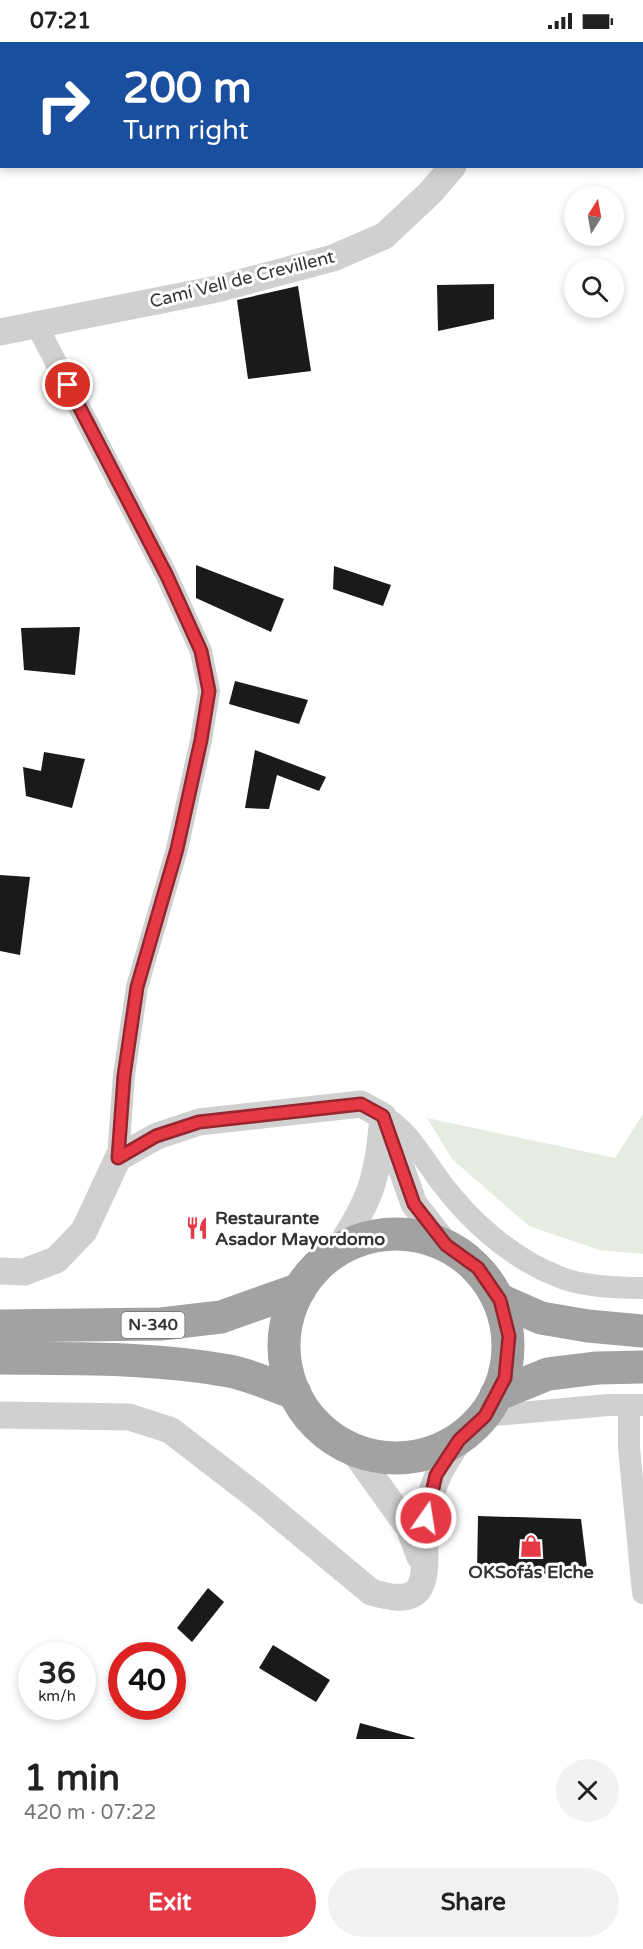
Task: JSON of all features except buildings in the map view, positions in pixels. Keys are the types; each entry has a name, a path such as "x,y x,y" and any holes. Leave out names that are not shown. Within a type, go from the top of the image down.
{"highway":[{"path":"404,1235 416,1235 446,1245 478,1268 500,1300 509,1336 505,1378 491,1406 459,1440 408,1459 371,1456 342,1445 303,1410 288,1380 283,1346 288,1310 307,1276 339,1248 369,1236 404,1235"},
{"name":"N-340","path":"0,1326 150,1325 221,1317 300,1289"},
{"path":"500,1300 541,1318 588,1326 643,1331"},
{"name":"N-340","path":"0,1358 173,1364 231,1371 294,1393"},
{"path":"491,1406 548,1374 597,1368 643,1367"}],"street":[{"name":"Camí Vell de Crevillent","path":"0,332 217,289 333,258 384,236 451,168"},
{"path":"0,1271 24,1272 56,1260 84,1231 118,1158 124,1076 137,987 177,849 201,740 209,691 201,651 167,576 37,326"},
{"path":"118,1158 156,1136 199,1122 361,1104 400,1126 444,1188 482,1227 519,1257 558,1277 621,1288 643,1288"},
{"path":"383,1116 414,1204 446,1245"},
{"path":"339,1248 365,1207 375,1177 383,1116"},
{"path":"491,1406 636,1405 629,1448 643,1593"},
{"path":"0,1415 129,1417 170,1430 257,1497 371,1592 394,1600 414,1594 423,1582 426,1518 436,1475 459,1440"},
{"path":"353,1450 409,1528 424,1568"}],"shaded area":[{"path":"643,1114 643,1254 599,1250 529,1226 452,1159 427,1118 615,1158"}],"place":[{"name":"Restaurante Asador Mayordomo","path":"197,1228"},
{"name":"OKSofás Elche","path":"531,1546"}],"route":[{"path":"68,385 167,576 201,651 209,691 201,740 177,849 137,987 124,1076 118,1158 156,1136 199,1122 361,1104 383,1116 414,1204 446,1245 478,1268 500,1300 509,1336 505,1378 485,1416 459,1440 436,1475 426,1518"}]}
